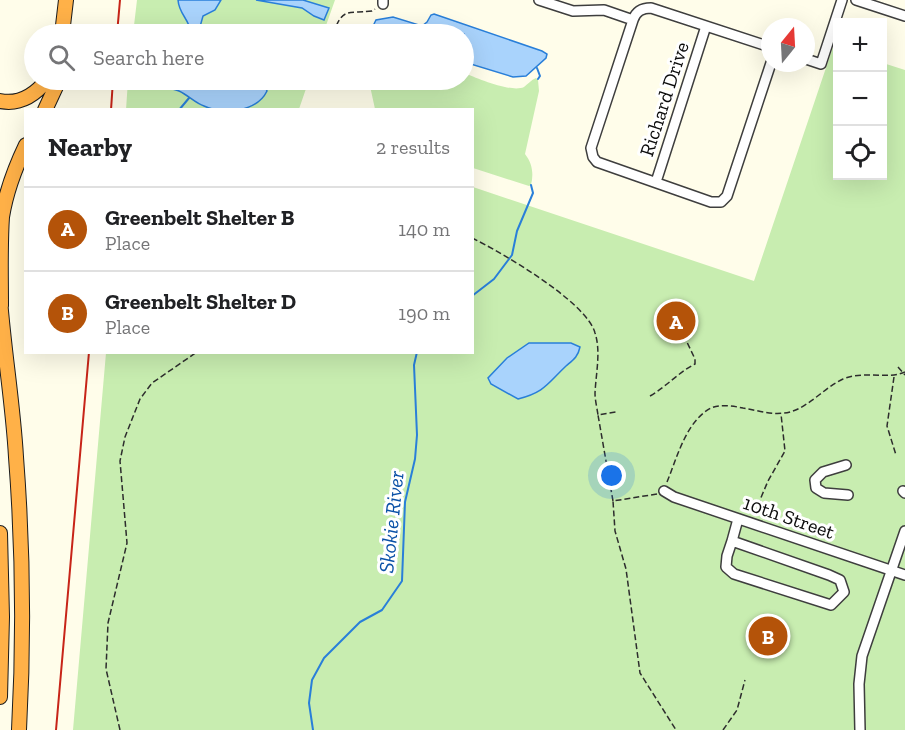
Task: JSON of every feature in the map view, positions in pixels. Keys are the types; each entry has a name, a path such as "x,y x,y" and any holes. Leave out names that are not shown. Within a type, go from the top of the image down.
{"highway":[{"path":"63,24 66,0"},
{"path":"72,24 73,0"},
{"path":"0,101 23,100 40,90"},
{"path":"46,108 54,90"},
{"path":"2,318 0,238 2,215 14,171 24,149"},
{"path":"0,299 13,413 20,518 22,629 18,730"},
{"path":"0,533 2,617 0,697"}],"street":[{"path":"539,0 573,11 604,10 633,20"},
{"path":"815,62 821,64 842,0"},
{"path":"856,0 905,16"},
{"path":"761,44 651,8 643,8 635,13 591,148 593,157 597,162 711,202 721,202 727,196 768,72"},
{"name":"Richard Drive","path":"656,182 706,26"},
{"path":"846,465 823,472 815,480 816,488 824,493 848,495"},
{"name":"10th Street","path":"664,490 674,497 750,524 905,575"},
{"path":"732,542 829,575 840,580 844,592 831,605 734,574 726,567 727,556 738,519"},
{"path":"860,730 859,684 862,656 905,531"}],"path":[{"path":"337,24 339,17 344,14 372,11 383,2"},
{"path":"474,239 521,265 579,310 595,330 598,346 595,396 613,501 615,531 626,569 640,673 676,730"},
{"path":"650,396 686,368 695,364 685,338 689,308"},
{"path":"120,730 106,669 108,623 127,543 120,461 125,437 140,399 152,383 193,354"},
{"path":"898,367 905,375"},
{"path":"613,501 650,496 664,490 687,434 700,416 712,408 724,405 787,413 807,403 843,379 877,373 894,376 903,372"},
{"path":"894,376 887,426 896,455"},
{"path":"598,415 616,412"},
{"path":"750,524 768,481 785,451 781,414"},
{"path":"723,730 737,710 745,680"}],"green space":[{"path":"137,0 335,0 327,24 134,24"},
{"path":"833,47 833,180 887,180 887,64 905,70 905,730 73,730 106,354 474,354 474,187 754,281"},
{"path":"474,77 494,84 518,88 524,87 536,78 539,91 525,154 532,168 531,185 474,168 474,108 375,108 371,90 474,90"},
{"path":"127,90 306,90 299,108 126,108"}],"water":[{"path":"178,0 221,0 215,10 203,16 201,24 189,24 180,10"},
{"path":"256,0 303,0 329,8 324,20 302,8"},
{"path":"434,14 463,24 424,24"},
{"path":"393,17 416,24 374,24 376,20"},
{"path":"474,28 547,54 546,58 526,76 513,77 474,65"},
{"path":"176,90 267,91 256,103 245,108 209,108"},
{"path":"529,343 571,343 580,347 575,358 545,387 518,399 491,384 488,378 507,358"}],"building":[{"path":"672,312 684,313 682,331 669,329"},
{"path":"770,626 777,644 766,648 760,629"}],"waterway":[{"path":"537,68 540,76 538,79"},
{"path":"181,108 189,98"},
{"name":"Skokie River","path":"474,294 494,279 512,255 517,231 533,193 531,185"},
{"name":"Skokie River","path":"313,730 309,703 312,680 324,658 360,622 382,610 402,581 405,502 415,459 417,435 414,365 417,354"}],"railway":[{"path":"118,24 120,0"},
{"path":"111,108 112,90"},
{"path":"56,730 89,354"}],"place":[{"name":"Greenbelt Shelter B","path":"676,321"},
{"name":"Greenbelt Shelter D","path":"768,636"}]}
